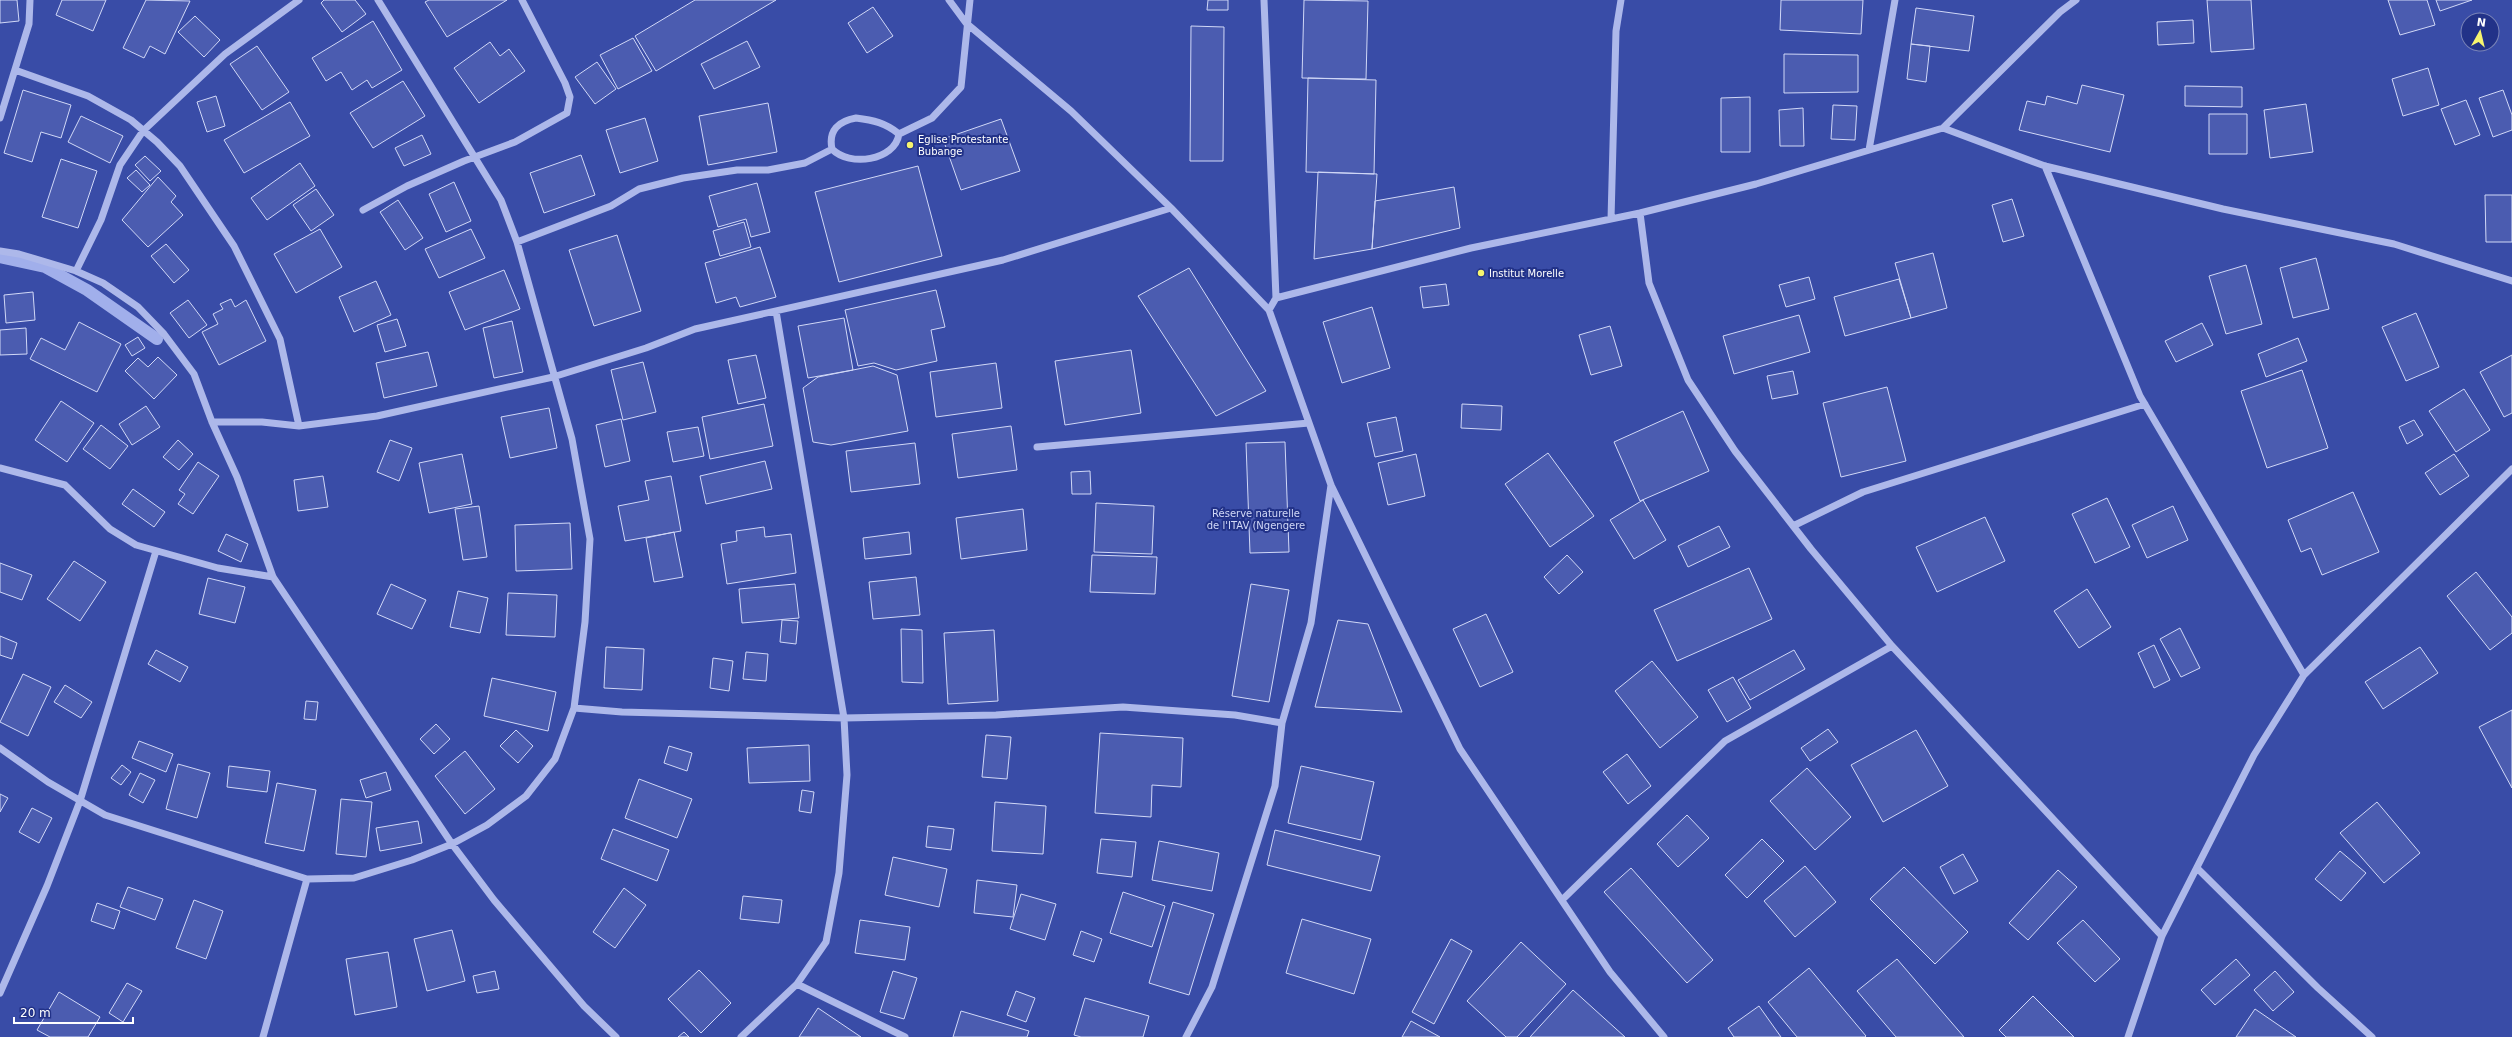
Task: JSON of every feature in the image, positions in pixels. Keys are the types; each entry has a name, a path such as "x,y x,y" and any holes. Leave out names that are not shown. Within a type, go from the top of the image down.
{"street":[{"path":"0,118 29,24 30,0"},
{"path":"76,271 101,220 120,165 143,131 225,54 299,0"},
{"path":"0,748 48,782 105,815 307,879 354,878 412,860 452,844 487,825 526,796 555,759 574,708 585,622 590,538 572,439 553,377 517,242 501,200 476,156 422,75 378,0"},
{"path":"363,210 407,186 476,156 515,142 567,113 570,97 565,83 522,0"},
{"path":"949,0 966,23 1071,111 1171,208 1268,310 1331,485 1460,749 1610,972 1664,1037"},
{"path":"899,134 932,118 961,87 966,23 970,0"},
{"path":"1264,0 1276,298 1268,310"},
{"path":"1611,219 1616,31 1621,0"},
{"path":"1869,150 1895,0"},
{"path":"1276,298 1470,248 1640,213 1756,184 1943,128 2060,12 2076,0"},
{"path":"15,70 88,96 131,120 180,166 234,246 280,339 299,426"},
{"path":"856,118 883,123 899,134 897,143 892,150 867,159 838,156 832,150 832,133 837,126 845,120 856,118"},
{"path":"1943,128 2045,166 2223,208 2394,244 2512,281"},
{"path":"517,242 611,206 639,189 683,178 737,170 768,170 805,163 832,150"},
{"path":"2045,166 2140,396 2304,675"},
{"path":"212,422 262,422 299,426 377,416 553,377 646,348 695,329 1003,260 1171,208"},
{"path":"1640,213 1649,283 1688,380 1735,451 1793,526 1892,646 2162,936"},
{"path":"0,251 19,254 76,271 103,283 138,307 164,334 194,374 212,422 237,477 273,577 452,844 494,900 584,1006 616,1037"},
{"path":"740,1037 797,984 826,942 839,873 847,775 844,718 776,311"},
{"path":"1793,526 1864,492 2145,404"},
{"path":"1037,447 1309,423"},
{"path":"0,468 65,485 110,529 136,545 218,568 273,577"},
{"path":"2128,1037 2162,936 2254,755 2304,675 2512,469"},
{"path":"1186,1037 1212,987 1275,786 1282,722 1310,623 1331,485"},
{"path":"0,993 47,886 80,801 156,551"},
{"path":"1562,900 1725,741 1892,646"},
{"path":"574,708 622,712 844,718 996,715 1123,707 1235,715 1282,722"},
{"path":"2197,868 2318,988 2372,1037"},
{"path":"263,1037 307,879"},
{"path":"797,984 905,1037"}],"green space":[{"name":"Réserve naturelle de l'ITAV (Ngengere","path":"0,0 2512,0 2512,1037 0,1037"}],"building":[{"path":"0,0 17,0 19,21 0,23"},
{"path":"62,0 106,0 93,31 56,15"},
{"path":"146,0 190,1 165,54 150,46 144,58 123,48"},
{"path":"324,0 355,0 366,14 342,32 321,3"},
{"path":"429,0 507,0 447,37 425,2"},
{"path":"695,0 776,0 656,71 635,36"},
{"path":"1208,0 1228,0 1228,10 1207,10"},
{"path":"1304,0 1368,1 1366,79 1302,78"},
{"path":"1781,0 1863,0 1861,34 1780,30"},
{"path":"2207,0 2251,0 2254,49 2211,52"},
{"path":"2388,0 2427,0 2435,25 2400,35"},
{"path":"2436,0 2472,0 2440,11"},
{"path":"873,7 893,36 867,53 848,23"},
{"path":"1916,8 1974,16 1969,51 1911,44"},
{"path":"195,16 220,40 204,57 178,32"},
{"path":"2193,20 2194,43 2158,45 2157,22"},
{"path":"373,21 402,70 372,88 367,80 352,90 341,72 326,81 312,58"},
{"path":"1191,26 1224,27 1223,161 1190,161"},
{"path":"633,38 652,71 618,89 600,55"},
{"path":"747,41 760,67 714,89 701,64"},
{"path":"490,42 500,56 509,49 525,71 479,103 454,68"},
{"path":"1911,44 1930,46 1926,82 1907,79"},
{"path":"257,46 289,92 262,110 230,64"},
{"path":"1784,54 1858,55 1858,92 1784,93"},
{"path":"597,62 616,89 595,104 575,77"},
{"path":"2428,68 2439,105 2403,116 2392,79"},
{"path":"1308,78 1376,80 1374,174 1306,172"},
{"path":"403,81 425,116 373,148 350,113"},
{"path":"2082,85 2124,95 2110,152 2019,130 2027,101 2045,105 2047,96 2077,104"},
{"path":"2185,86 2242,87 2242,107 2185,106"},
{"path":"23,90 71,105 61,138 41,132 32,162 4,153"},
{"path":"2503,90 2512,115 2512,130 2493,137 2479,98"},
{"path":"216,96 225,126 207,132 197,102"},
{"path":"1750,97 1750,152 1721,152 1721,98"},
{"path":"2466,100 2480,135 2455,145 2441,109"},
{"path":"290,102 310,136 244,173 224,140"},
{"path":"768,103 777,152 708,165 699,116"},
{"path":"2306,104 2313,152 2270,158 2264,110"},
{"path":"1833,105 1857,106 1855,140 1831,139"},
{"path":"1803,108 1804,146 1780,146 1779,110"},
{"path":"2209,114 2247,114 2247,154 2209,154"},
{"path":"81,116 123,136 110,163 68,142"},
{"path":"645,118 658,161 620,173 606,130"},
{"path":"1001,119 1020,171 961,190 943,139"},
{"path":"422,135 431,154 404,166 395,148"},
{"path":"581,155 595,195 544,213 530,173"},
{"path":"145,156 161,171 150,181 135,165"},
{"path":"61,159 97,171 78,228 42,217"},
{"path":"300,163 315,186 267,220 251,198"},
{"path":"918,166 942,256 839,282 815,192"},
{"path":"136,170 150,185 142,192 127,178"},
{"path":"1318,172 1377,174 1372,249 1314,259"},
{"path":"158,177 176,196 171,202 183,215 148,247 122,220"},
{"path":"454,182 471,221 446,232 429,194"},
{"path":"757,183 770,232 751,237 746,219 718,227 709,196"},
{"path":"1454,187 1460,228 1372,249 1375,201"},
{"path":"316,189 334,215 311,231 293,205"},
{"path":"2485,195 2512,195 2512,242 2486,242"},
{"path":"2012,199 2024,236 2003,242 1992,205"},
{"path":"398,200 423,238 405,250 380,212"},
{"path":"744,222 751,247 720,256 713,231"},
{"path":"320,229 342,267 296,293 274,254"},
{"path":"471,229 485,258 439,278 425,249"},
{"path":"617,235 641,311 594,326 569,250"},
{"path":"166,244 189,270 174,283 151,256"},
{"path":"760,247 776,297 740,307 736,297 716,303 705,263"},
{"path":"1933,253 1947,308 1911,318 1895,263"},
{"path":"2316,258 2329,309 2293,318 2280,268"},
{"path":"2246,265 2262,324 2226,334 2209,276"},
{"path":"1189,268 1266,391 1216,416 1138,296"},
{"path":"504,270 520,309 465,330 449,292"},
{"path":"1809,277 1815,299 1786,307 1779,285"},
{"path":"1899,279 1911,318 1845,336 1834,297"},
{"path":"376,281 391,315 354,332 339,297"},
{"path":"1446,284 1449,305 1423,308 1420,287"},
{"path":"936,290 945,327 931,330 937,361 896,370 874,363 858,366 845,310"},
{"path":"33,292 35,320 6,323 4,295"},
{"path":"231,299 235,307 246,300 266,341 219,365 202,332 218,324 213,314 223,309 220,304"},
{"path":"188,300 207,325 189,338 170,313"},
{"path":"1372,307 1390,368 1342,383 1323,322"},
{"path":"2416,313 2439,367 2406,381 2382,327"},
{"path":"1799,315 1810,352 1734,374 1723,336"},
{"path":"844,318 853,370 808,378 798,326"},
{"path":"397,319 406,346 385,352 377,325"},
{"path":"512,321 523,372 494,378 483,328"},
{"path":"79,322 121,344 97,392 30,359 41,338 65,350"},
{"path":"2202,323 2213,345 2176,362 2165,341"},
{"path":"1610,326 1622,366 1591,375 1579,335"},
{"path":"26,328 27,354 0,355 0,330"},
{"path":"138,337 145,348 132,356 125,345"},
{"path":"2298,338 2307,361 2266,377 2258,354"},
{"path":"1131,350 1141,413 1065,425 1055,361"},
{"path":"428,352 437,386 384,398 376,363"},
{"path":"756,355 766,398 738,404 728,360"},
{"path":"2512,355 2512,413 2504,417 2480,372"},
{"path":"158,357 177,375 154,399 125,371 138,358 148,367"},
{"path":"643,362 656,412 623,420 611,370"},
{"path":"996,363 1002,408 936,417 930,372"},
{"path":"873,366 897,375 908,431 831,445 813,442 803,388 818,377"},
{"path":"2302,370 2328,448 2267,468 2241,391"},
{"path":"1793,371 1798,394 1772,399 1767,376"},
{"path":"1887,387 1906,461 1841,477 1823,403"},
{"path":"2464,389 2490,430 2456,452 2429,411"},
{"path":"61,401 94,423 67,462 35,440"},
{"path":"764,404 773,446 710,459 702,417"},
{"path":"1462,404 1502,406 1501,430 1461,428"},
{"path":"146,406 160,427 132,445 119,424"},
{"path":"549,408 557,448 510,458 501,417"},
{"path":"1683,411 1709,471 1640,501 1614,442"},
{"path":"1396,417 1403,451 1375,457 1367,423"},
{"path":"621,419 630,461 605,467 596,425"},
{"path":"2414,420 2423,435 2407,444 2399,427"},
{"path":"101,425 128,446 110,469 83,449"},
{"path":"1011,426 1017,470 958,478 952,434"},
{"path":"698,427 704,456 673,462 667,432"},
{"path":"178,440 193,454 179,470 163,457"},
{"path":"390,440 412,448 399,481 377,472"},
{"path":"1285,442 1289,552 1250,553 1246,443"},
{"path":"915,443 920,484 851,492 846,451"},
{"path":"1548,453 1594,516 1550,547 1505,484"},
{"path":"462,454 472,504 429,513 419,463"},
{"path":"1416,454 1425,496 1388,505 1378,463"},
{"path":"2454,454 2469,476 2440,495 2425,473"},
{"path":"765,461 772,489 706,504 700,476"},
{"path":"198,462 219,476 193,514 178,504 185,494 179,490"},
{"path":"1090,471 1091,494 1072,494 1071,472"},
{"path":"323,476 328,507 298,511 294,480"},
{"path":"671,476 681,531 625,541 618,506 649,500 645,481"},
{"path":"133,489 165,512 154,527 122,504"},
{"path":"2353,492 2379,552 2322,575 2311,548 2301,552 2288,520"},
{"path":"2107,498 2130,547 2095,563 2072,514"},
{"path":"1643,500 1666,540 1634,559 1610,520"},
{"path":"1096,503 1154,506 1152,554 1094,552"},
{"path":"479,506 487,557 463,560 455,509"},
{"path":"2173,506 2188,540 2147,558 2132,525"},
{"path":"1023,509 1027,550 961,559 956,518"},
{"path":"1985,517 2005,561 1937,592 1916,547"},
{"path":"570,523 572,569 516,571 515,525"},
{"path":"1719,526 1730,547 1688,567 1678,546"},
{"path":"764,527 765,537 791,534 796,573 727,584 721,544 737,541 736,531"},
{"path":"674,532 683,577 654,582 646,538"},
{"path":"909,532 911,554 865,559 863,538"},
{"path":"226,534 248,544 241,562 218,551"},
{"path":"1092,555 1157,557 1155,594 1090,592"},
{"path":"1567,555 1583,572 1559,594 1544,577"},
{"path":"74,561 106,582 80,621 47,599"},
{"path":"0,563 32,575 22,600 0,592"},
{"path":"1749,568 1772,619 1677,661 1654,610"},
{"path":"2476,572 2512,617 2512,633 2490,650 2447,596"},
{"path":"916,577 920,615 873,619 869,582"},
{"path":"208,578 245,587 235,623 199,614"},
{"path":"391,584 426,600 412,629 377,614"},
{"path":"795,584 799,618 742,623 739,589"},
{"path":"1251,584 1289,590 1269,702 1232,696"},
{"path":"2087,589 2111,627 2079,648 2054,611"},
{"path":"458,591 488,598 480,633 450,627"},
{"path":"508,593 557,595 555,637 506,635"},
{"path":"1486,614 1513,672 1480,687 1453,629"},
{"path":"782,620 798,621 796,644 780,642"},
{"path":"1338,620 1368,624 1402,712 1315,707"},
{"path":"2180,628 2200,668 2181,677 2160,639"},
{"path":"901,629 922,630 923,683 902,682"},
{"path":"994,630 998,701 948,704 944,633"},
{"path":"0,636 17,643 12,659 0,655"},
{"path":"2154,645 2170,680 2154,688 2138,653"},
{"path":"606,647 644,649 642,690 604,688"},
{"path":"2420,647 2438,673 2383,709 2365,682"},
{"path":"156,650 188,667 180,682 148,664"},
{"path":"1794,650 1805,669 1750,700 1738,680"},
{"path":"746,652 768,654 766,681 743,679"},
{"path":"713,658 733,661 729,691 710,688"},
{"path":"1652,661 1698,717 1660,748 1615,691"},
{"path":"23,674 51,687 28,736 0,722"},
{"path":"1733,677 1751,708 1727,722 1708,690"},
{"path":"492,678 556,692 548,731 484,716"},
{"path":"65,685 92,702 81,718 54,702"},
{"path":"306,701 318,702 316,720 304,719"},
{"path":"2512,710 2512,788 2479,727"},
{"path":"436,724 450,739 434,754 420,739"},
{"path":"1828,729 1838,742 1810,761 1801,748"},
{"path":"516,730 533,746 518,763 500,746"},
{"path":"1916,730 1948,786 1883,822 1851,765"},
{"path":"1100,733 1183,738 1181,787 1152,785 1151,817 1095,813"},
{"path":"986,735 1011,737 1007,779 982,777"},
{"path":"139,741 173,754 166,772 132,758"},
{"path":"809,745 810,781 749,783 747,748"},
{"path":"669,746 692,753 687,771 664,763"},
{"path":"465,751 495,789 465,814 435,776"},
{"path":"1627,754 1651,786 1628,804 1603,772"},
{"path":"178,764 210,773 197,818 166,809"},
{"path":"122,765 131,772 121,785 111,778"},
{"path":"229,766 270,771 267,792 227,787"},
{"path":"1301,766 1374,782 1361,840 1288,823"},
{"path":"1807,768 1851,817 1815,850 1770,801"},
{"path":"386,772 391,790 366,798 360,780"},
{"path":"140,773 155,780 143,803 129,795"},
{"path":"639,779 692,799 677,838 625,818"},
{"path":"277,783 316,790 304,851 265,843"},
{"path":"802,790 814,792 811,813 799,811"},
{"path":"0,794 8,798 0,812"},
{"path":"341,799 372,802 366,857 336,854"},
{"path":"995,802 1046,806 1043,854 992,851"},
{"path":"2377,802 2420,853 2384,883 2340,833"},
{"path":"32,808 52,818 39,843 19,832"},
{"path":"1687,815 1709,838 1678,867 1657,844"},
{"path":"418,821 422,843 380,851 376,828"},
{"path":"928,826 954,829 951,850 926,847"},
{"path":"613,829 669,850 657,881 601,859"},
{"path":"1275,830 1380,856 1371,891 1267,865"},
{"path":"1101,839 1136,842 1132,877 1097,873"},
{"path":"1762,839 1784,861 1747,898 1725,875"},
{"path":"1159,841 1219,853 1212,891 1152,880"},
{"path":"2340,851 2366,873 2341,901 2315,879"},
{"path":"1963,854 1978,881 1954,894 1940,867"},
{"path":"893,857 947,869 939,907 885,895"},
{"path":"1805,866 1836,902 1795,937 1764,901"},
{"path":"1904,867 1968,932 1935,964 1870,899"},
{"path":"1631,868 1713,960 1687,983 1604,892"},
{"path":"2058,870 2077,887 2028,940 2009,923"},
{"path":"977,880 1017,885 1013,917 974,913"},
{"path":"128,887 163,899 155,920 120,907"},
{"path":"624,888 646,905 615,948 593,932"},
{"path":"1123,892 1165,906 1152,947 1110,933"},
{"path":"1021,894 1056,904 1045,940 1010,929"},
{"path":"743,896 782,900 779,923 740,919"},
{"path":"194,900 223,911 206,959 176,948"},
{"path":"1173,902 1214,914 1189,995 1149,983"},
{"path":"97,903 120,911 114,929 91,921"},
{"path":"1302,919 1371,939 1354,994 1286,973"},
{"path":"860,920 910,927 905,960 855,953"},
{"path":"2083,920 2120,959 2095,982 2057,943"},
{"path":"452,930 465,981 427,991 414,939"},
{"path":"1081,931 1102,939 1094,962 1073,955"},
{"path":"1451,939 1472,951 1434,1024 1412,1012"},
{"path":"1521,942 1566,984 1517,1037 1506,1037 1467,1001"},
{"path":"388,952 397,1007 355,1015 346,959"},
{"path":"1897,959 1964,1037 1896,1037 1857,991"},
{"path":"2236,959 2250,975 2215,1005 2201,990"},
{"path":"1809,968 1866,1036 1865,1037 1797,1037 1768,1002"},
{"path":"699,970 731,1003 701,1033 668,999"},
{"path":"495,971 499,989 477,993 473,976"},
{"path":"893,971 917,978 904,1019 880,1012"},
{"path":"2275,971 2294,992 2273,1011 2254,990"},
{"path":"127,983 142,991 123,1022 109,1013"},
{"path":"1573,990 1625,1037 1530,1037"},
{"path":"1016,991 1035,998 1026,1022 1007,1015"},
{"path":"59,992 100,1017 88,1037 50,1037 37,1030"},
{"path":"2033,996 2074,1037 2006,1037 1999,1030"},
{"path":"1085,998 1149,1016 1143,1037 1081,1037 1074,1035"},
{"path":"1759,1006 1781,1037 1734,1037 1728,1028"},
{"path":"818,1008 861,1037 799,1037"},
{"path":"2255,1009 2296,1037 2236,1037"},
{"path":"961,1011 1029,1031 1027,1037 953,1037"},
{"path":"1411,1021 1440,1037 1402,1037"},
{"path":"684,1032 689,1037 678,1037"}],"waterway":[{"path":"0,257 45,267 87,290 157,339"}],"place":[{"name":"Eglise Protestante Bubange","path":"910,145"},
{"name":"Institut Morelle","path":"1481,273"}]}
